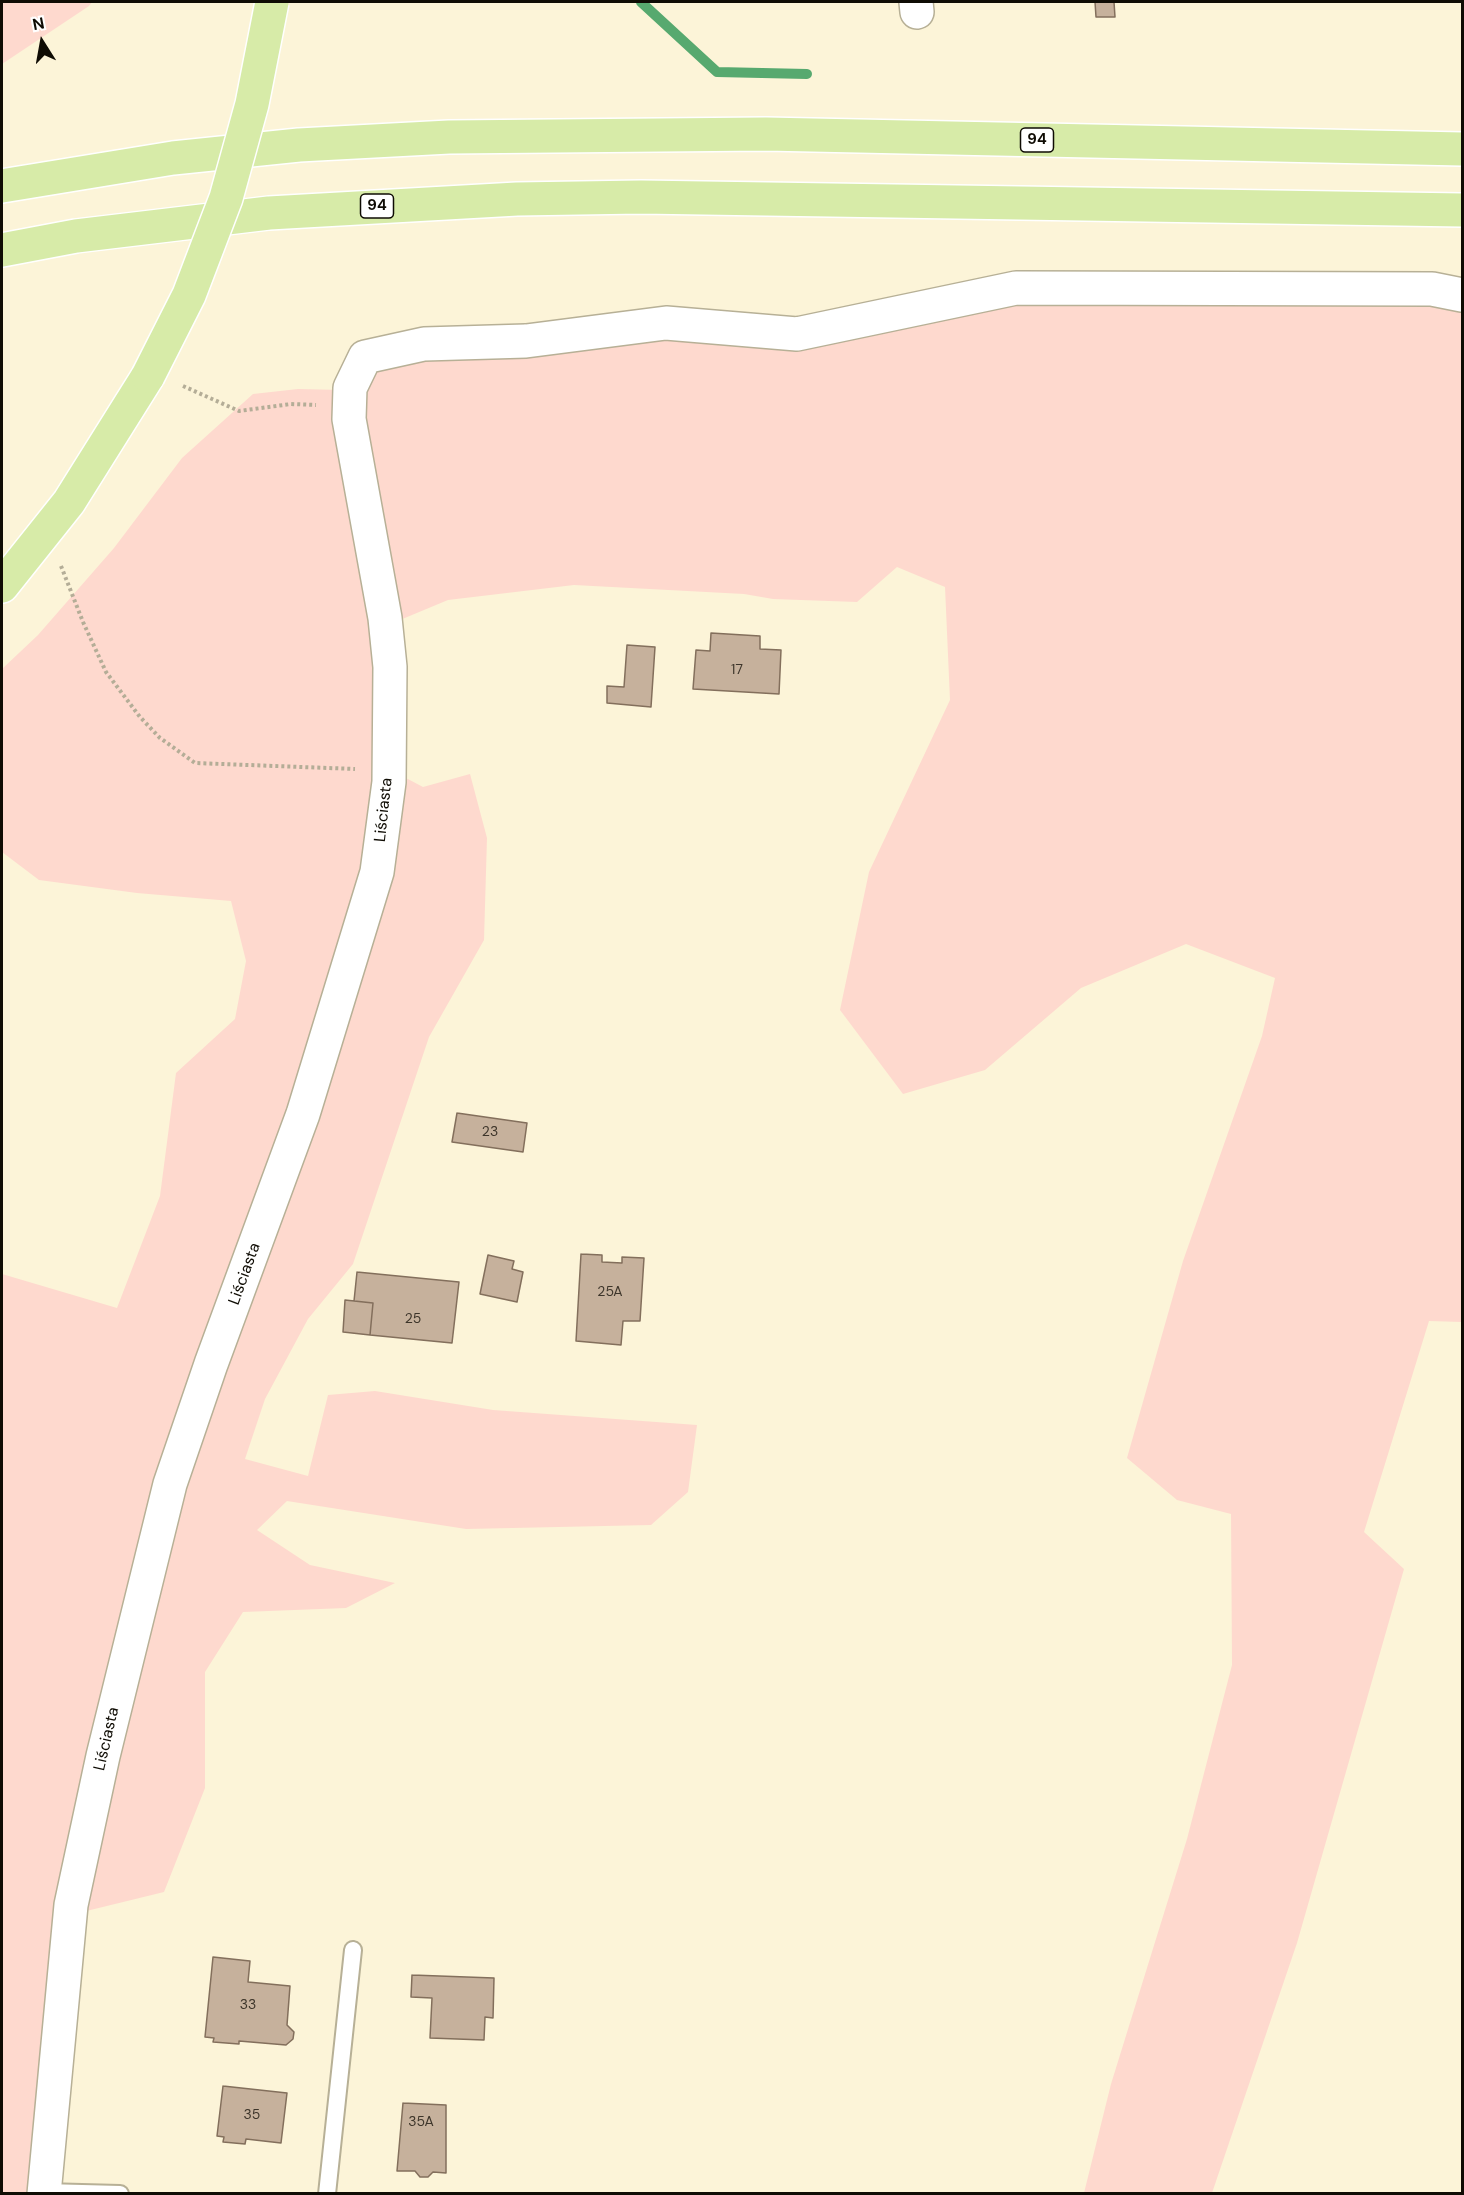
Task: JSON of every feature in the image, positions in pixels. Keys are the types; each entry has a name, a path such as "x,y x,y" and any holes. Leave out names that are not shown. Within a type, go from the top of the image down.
{"main road":[{"path":"2,586 69,502 148,376 189,295 226,198 252,104 272,2"},
{"name":"94","path":"2,186 195,156 299,145 484,136 778,134 1462,149"},
{"name":"94","path":"2,250 76,236 269,213 517,199 710,198 1462,210"}],"street":[{"name":"Liściasta","path":"44,2193 71,1905 103,1755 170,1484 211,1364 303,1114 377,872 388,782 390,667 385,618 350,419 350,388 365,357 424,344 526,341 666,323 797,334 1016,288 1432,289 1462,295"}],"lane":[{"path":"327,2193 353,1950"},
{"path":"44,2193 120,2193"}],"path":[{"path":"181,385 239,411 291,404 325,405 350,419"},
{"path":"60,561 82,622 106,672 140,717 160,738 195,763 248,766 338,766 365,770 388,782"}],"shaded area":[{"path":"2,2 92,2 2,64"},
{"path":"1011,295 1462,304 1462,1322 1429,1321 1364,1532 1404,1569 1297,1943 1212,2193 1084,2193 1111,2084 1187,1839 1232,1665 1231,1514 1177,1500 1127,1458 1183,1261 1262,1036 1275,978 1186,944 1081,988 985,1070 903,1094 840,1010 869,872 950,700 945,587 897,567 857,602 773,599 744,594 574,585 448,600 388,625 387,768 423,787 470,774 487,838 484,940 429,1037 353,1264 308,1319 265,1399 245,1459 308,1476 328,1395 375,1391 493,1410 697,1425 688,1492 651,1525 466,1529 287,1501 257,1530 310,1565 395,1583 346,1608 243,1612 205,1672 205,1788 164,1892 66,1916 36,2194 2,2193 2,1274 117,1308 160,1196 176,1073 235,1019 246,961 231,901 137,893 39,880 2,852 2,669 38,635 114,548 182,458 253,394 298,389 342,390 340,370 349,354 753,333"}],"building":[{"path":"1095,2 1114,2 1115,17 1096,17"},
{"path":"711,633 760,636 760,649 781,650 779,694 693,689 696,650 710,651"},
{"path":"627,645 655,647 651,707 607,703 607,686 624,687"},
{"path":"457,1113 527,1123 523,1152 452,1142"},
{"path":"581,1254 602,1255 602,1262 622,1263 622,1257 644,1258 640,1321 623,1321 621,1345 576,1341"},
{"path":"488,1255 514,1261 512,1269 523,1272 517,1302 480,1294"},
{"path":"357,1272 459,1282 452,1343 370,1335 373,1303 354,1301"},
{"path":"345,1300 373,1303 370,1335 343,1332"},
{"path":"213,1957 250,1961 248,1982 290,1986 287,2025 294,2032 293,2039 286,2045 239,2041 239,2044 213,2042 214,2038 205,2037"},
{"path":"412,1975 494,1978 493,2018 485,2017 484,2040 430,2038 432,1998 411,1997"},
{"path":"223,2086 287,2093 281,2143 246,2139 245,2144 223,2142 224,2137 217,2136"},
{"path":"403,2103 446,2105 446,2173 433,2172 428,2177 420,2177 415,2171 397,2171"}],"waterway":[{"path":"641,2 717,72 807,74"}]}
